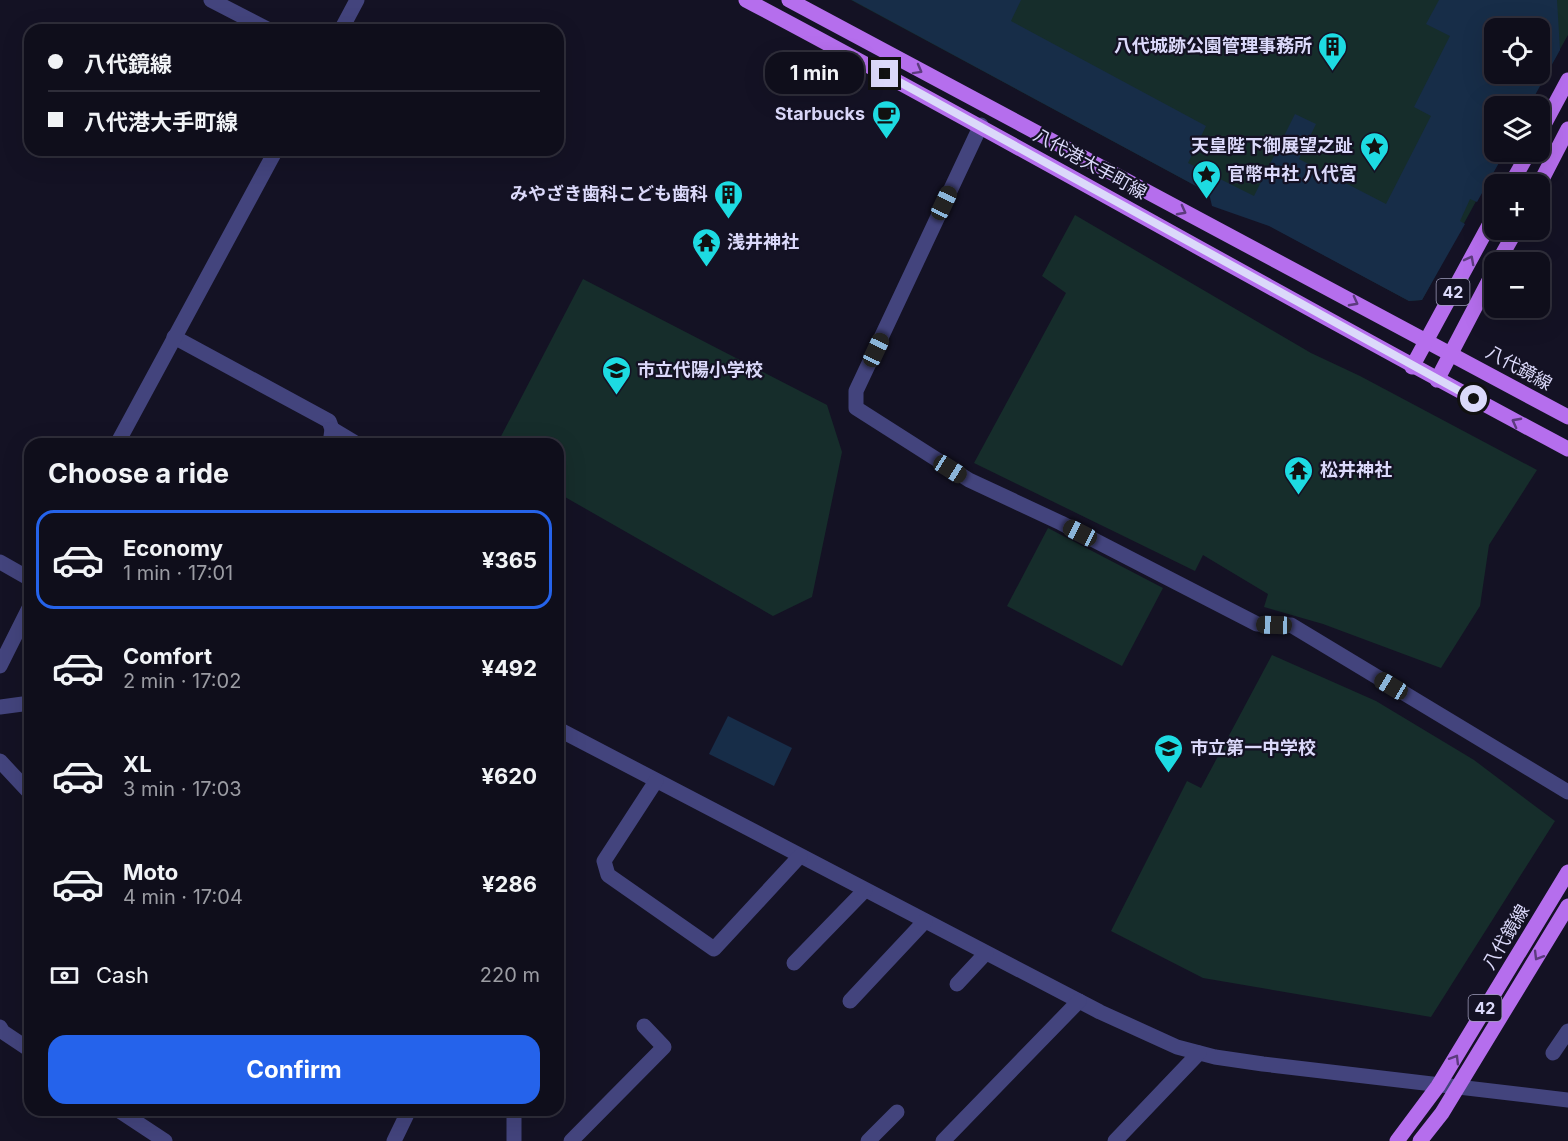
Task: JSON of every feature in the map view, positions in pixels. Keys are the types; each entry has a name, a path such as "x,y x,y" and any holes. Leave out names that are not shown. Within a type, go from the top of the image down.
{"main road":[{"name":"八代港大手町線","path":"746,0 981,125 1412,367"},
{"name":"八代港大手町線","path":"797,2 1451,353"},
{"path":"1550,114 1568,80"},
{"path":"1545,174 1568,129"},
{"name":"42","path":"1412,367 1484,235"},
{"name":"42","path":"1437,380 1484,290"},
{"name":"八代鏡線","path":"1451,353 1568,417"},
{"path":"1412,367 1568,449"},
{"name":"八代鏡線","path":"1397,1141 1438,1086 1568,872"},
{"name":"八代鏡線","path":"1420,1141 1457,1089 1568,906"}],"street":[{"path":"211,0 257,24"},
{"path":"344,24 357,0"},
{"path":"790,23 797,2"},
{"path":"981,125 856,391 856,408 969,480 1061,523 1257,624 1291,625 1568,792"},
{"path":"120,438 273,156"},
{"path":"174,337 328,421 331,437"},
{"path":"0,562 24,576"},
{"path":"0,666 24,618"},
{"path":"0,707 24,704"},
{"path":"564,732 1079,1001 1177,1047 1263,1064 1457,1089 1568,1100"},
{"path":"0,761 24,787"},
{"path":"656,781 604,861 608,875 714,949 800,856"},
{"path":"794,963 865,890"},
{"path":"850,1001 925,921"},
{"path":"957,984 986,952"},
{"path":"943,1141 1079,1001"},
{"path":"571,1141 664,1047 644,1026"},
{"path":"0,1027 3,1032 24,1046"},
{"path":"1554,1053 1568,1031"},
{"path":"1115,1141 1199,1053"},
{"path":"868,1141 897,1112"},
{"path":"127,1116 165,1141"},
{"path":"394,1141 406,1116"},
{"path":"514,1116 514,1141"}],"green space":[{"path":"851,0 1568,0 1568,35 1550,67 1550,18 1484,18 1484,84 1540,84 1534,96 1484,96 1484,162 1498,162 1491,174 1484,174 1484,187 1422,300 1409,301"},
{"path":"1075,215 1311,353 1360,376 1537,470 1489,545 1480,606 1441,668 1323,624 1264,607 1268,594 1203,555 1195,571 974,463 1066,293 1042,276"},
{"path":"583,279 827,405 842,452 812,597 773,616 564,496 564,438 500,438"},
{"path":"1048,528 1163,588 1122,666 1007,606"},
{"path":"1272,655 1376,701 1474,760 1555,821 1431,1017 1203,978 1111,931 1187,781 1201,788"}],"water":[{"path":"852,0 1021,0 1011,21 1206,126 1188,163 1254,196 1295,114 1316,124 1299,159 1386,204 1431,116 1414,107 1450,36 1426,24 1439,0 1557,0 1560,50 1550,68 1550,18 1484,18 1484,84 1541,84 1535,96 1484,96 1484,162 1499,162 1493,174 1484,174 1484,190 1477,202 1470,199 1460,221 1465,224 1422,300 1409,301 1269,226 1212,206 1209,193"},
{"path":"728,716 792,748 774,786 709,754"}],"place":[{"name":"八代城跡公園管理事務所","path":"1333,72"},
{"name":"Starbucks","path":"886,140"},
{"name":"天皇陛下御展望之趾","path":"1374,172"},
{"name":"官幣中社 八代宮","path":"1206,200"},
{"name":"みやざき歯科こども歯科","path":"729,220"},
{"name":"浅井神社","path":"706,268"},
{"name":"市立代陽小学校","path":"616,396"},
{"name":"松井神社","path":"1299,496"},
{"name":"市立第一中学校","path":"1169,774"}],"route":[{"path":"885,74 981,125 1412,367 1474,399"}]}
